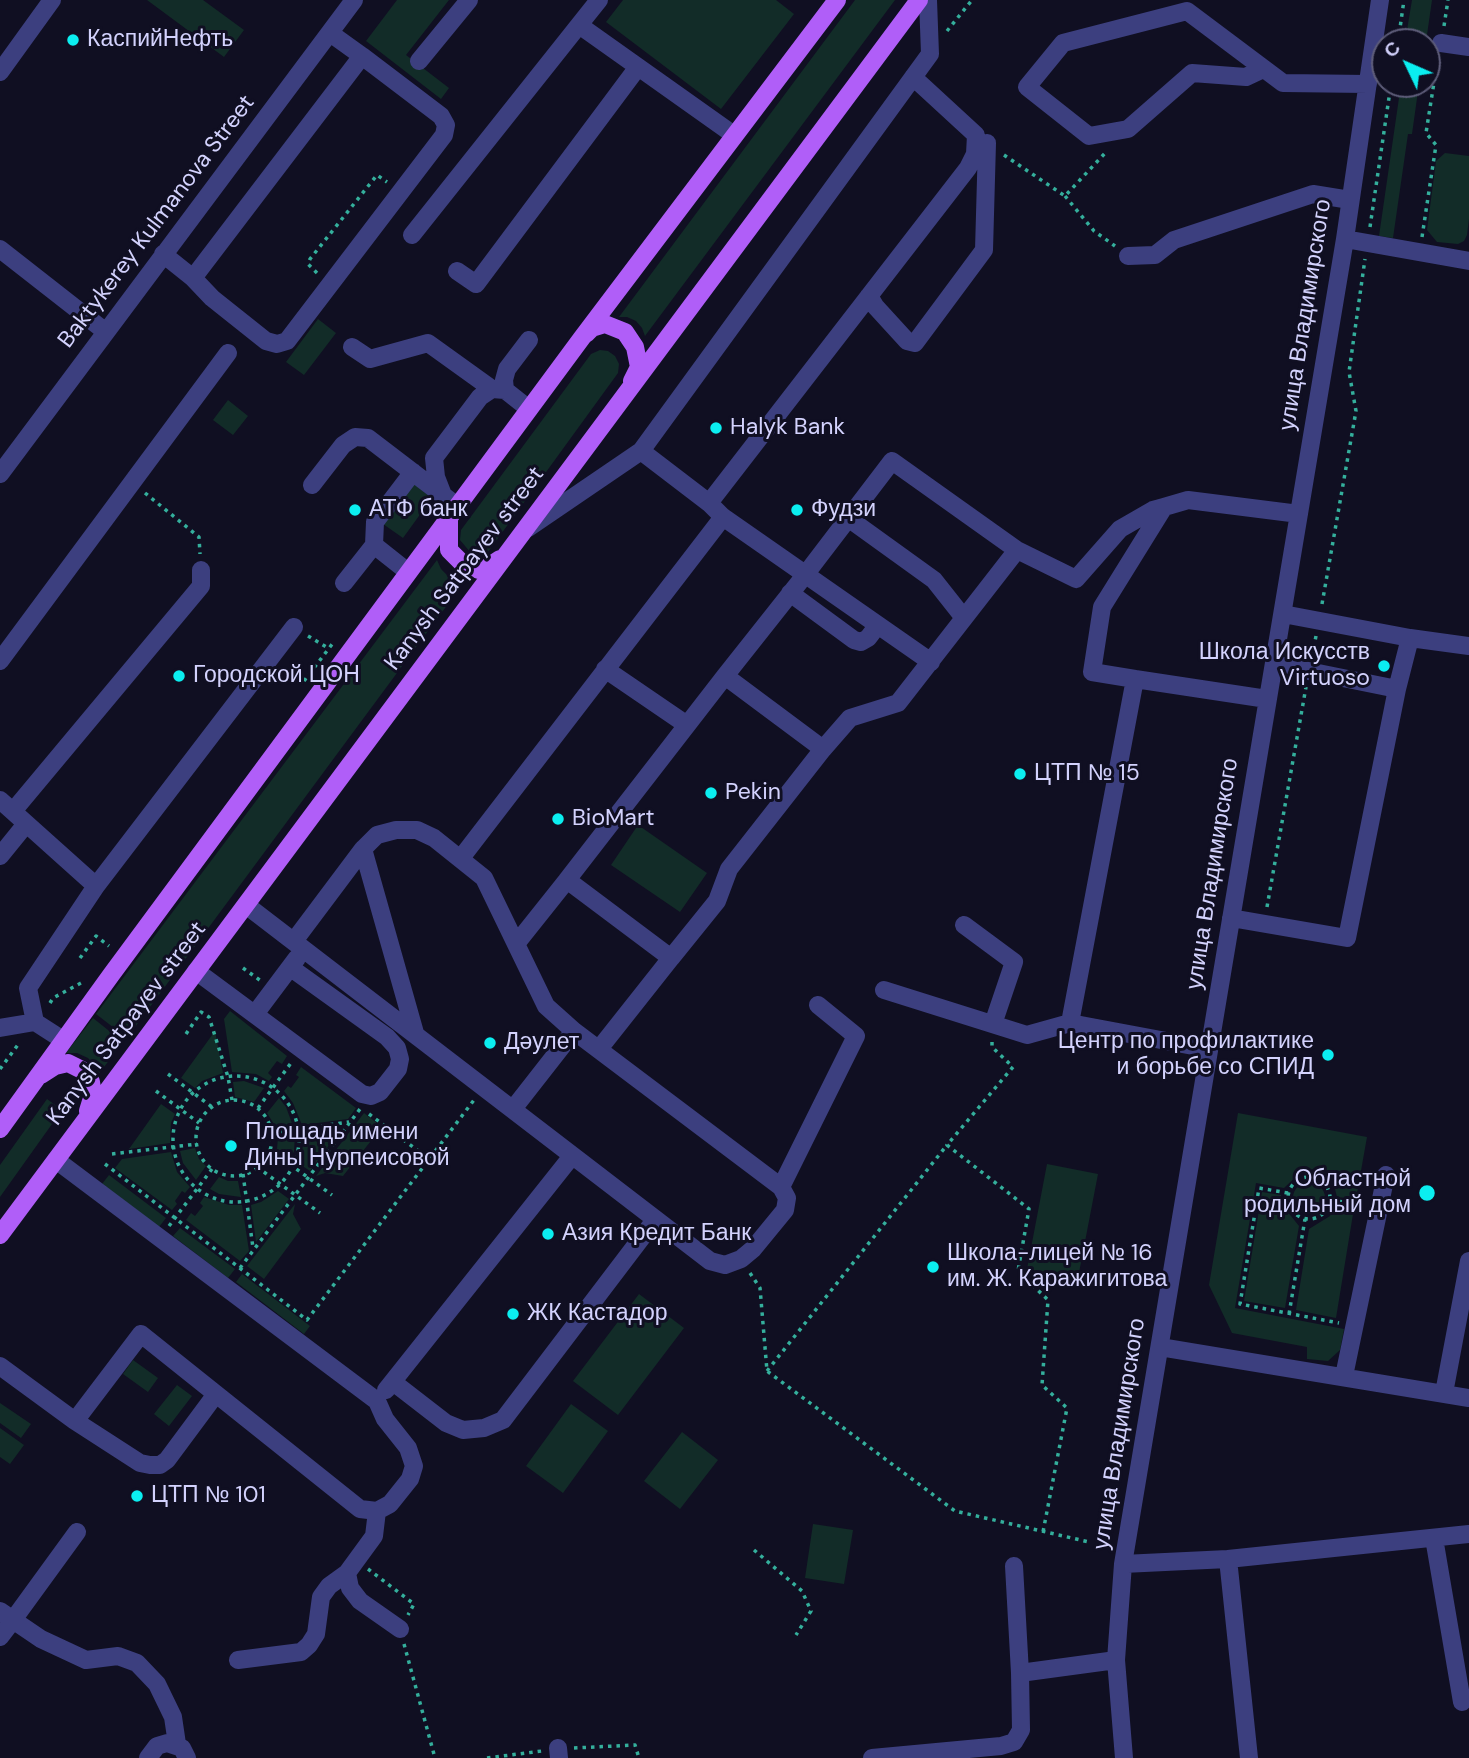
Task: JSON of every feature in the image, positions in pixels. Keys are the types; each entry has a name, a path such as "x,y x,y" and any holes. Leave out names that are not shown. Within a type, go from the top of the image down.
{"main road":[{"name":"Kanysh Satpayev street","path":"0,1129 408,572 450,506 530,409 837,0"},
{"name":"Kanysh Satpayev street","path":"0,1235 919,0"},
{"path":"581,339 592,328 605,324 625,332 635,347 639,367 626,394"},
{"path":"450,506 449,550 464,565 482,571 507,554"},
{"path":"35,1079 55,1066 68,1063 82,1070 91,1082 93,1095 87,1118"}],"street":[{"path":"0,72 52,0"},
{"name":"Baktykerey Kulmanova Street","path":"0,474 354,0"},
{"path":"419,61 468,0"},
{"path":"412,235 599,0"},
{"path":"525,530 641,451 930,54 928,0"},
{"name":"улица Владимирского","path":"1124,1758 1116,1660 1124,1564 1345,239 1380,0"},
{"path":"1264,69 1246,78 1192,73 1128,130 1089,136 1027,87 1063,43 1187,11 1283,83 1368,84"},
{"path":"579,25 734,135"},
{"path":"163,254 266,341 277,344 287,341 444,135 446,125 442,116 330,33"},
{"path":"1441,43 1469,47"},
{"path":"193,278 362,56"},
{"path":"457,271 476,284 638,67"},
{"path":"709,503 968,168 975,154 976,135 913,77"},
{"path":"869,296 908,341 915,343 984,250 987,143"},
{"path":"1128,256 1155,255 1174,240 1313,194 1350,200"},
{"path":"1345,239 1469,261"},
{"path":"0,249 106,332"},
{"path":"450,506 436,477 434,458 480,397 498,389 507,369 529,340"},
{"path":"352,347 370,359 428,343 530,409"},
{"path":"0,661 228,353"},
{"path":"312,485 343,445 355,437 368,438 413,472 450,506"},
{"path":"641,451 709,503 723,517 931,662"},
{"path":"516,944 892,461 1017,550 1076,579 1120,529 1153,509 1188,500 1299,514"},
{"path":"344,583 373,545 375,523 413,472"},
{"path":"1164,507 1102,607 1092,672 1267,699"},
{"path":"461,859 723,517"},
{"path":"848,519 934,580 964,618"},
{"path":"373,545 408,572"},
{"path":"599,1049 718,901 729,869 823,749 850,718 898,703 1017,550"},
{"path":"96,886 7,805 201,586 201,570"},
{"path":"790,593 854,640 861,642 869,638 878,625"},
{"path":"1283,614 1410,638 1469,646"},
{"path":"35,1022 28,988 96,886 294,627"},
{"path":"1231,918 1347,938 1397,689 1410,638"},
{"path":"1274,664 1397,689"},
{"path":"605,669 687,725"},
{"path":"725,676 823,749"},
{"path":"1070,1023 1135,679"},
{"path":"0,856 26,824"},
{"path":"246,905 299,945 415,1033 710,1261 725,1265 741,1259 753,1249 785,1210 787,1198 781,1187 574,1031 546,1006 484,878 434,838 417,830 396,830 377,835 363,849 299,945 290,968 255,1014"},
{"path":"363,849 415,1033"},
{"path":"567,880 671,958"},
{"path":"964,925 1014,962 993,1024"},
{"path":"196,971 362,1094 371,1096 380,1093 398,1069 400,1059 397,1048 387,1037 290,968"},
{"path":"884,990 1027,1035 1070,1023 1209,1049"},
{"path":"781,1187 856,1036 818,1005"},
{"path":"0,1028 35,1022 63,1041"},
{"path":"513,1109 574,1031"},
{"path":"377,1401 572,1156"},
{"path":"56,1160 377,1401 385,1419 408,1448 414,1466 410,1479 390,1504 377,1511 360,1510 141,1334 75,1421"},
{"path":"1345,1376 1386,1175"},
{"path":"393,1382 446,1423 463,1430 484,1428 503,1420 655,1220"},
{"path":"1444,1393 1469,1261"},
{"path":"1160,1347 1469,1398"},
{"path":"0,1366 75,1421 140,1463 150,1465 160,1465 167,1460 216,1394"},
{"path":"238,1660 301,1652 309,1645 316,1634 321,1597 346,1573 374,1536 377,1511"},
{"path":"0,1637 6,1615 77,1532"},
{"path":"1124,1564 1228,1559 1469,1534"},
{"path":"1434,1538 1462,1702"},
{"path":"1228,1559 1249,1758"},
{"path":"872,1758 1001,1746 1014,1742 1021,1730 1014,1566"},
{"path":"346,1573 350,1588 360,1601 400,1629"},
{"path":"6,1615 41,1639 86,1660 118,1656 137,1662 157,1684 173,1717 182,1751"},
{"path":"1020,1673 1116,1660"},
{"path":"148,1758 157,1746 167,1742 182,1751"}],"path":[{"path":"930,54 972,0"},
{"path":"1400,28 1404,0"},
{"path":"1441,43 1448,0"},
{"path":"1264,924 1356,411 1349,372 1389,98"},
{"path":"1420,253 1436,145 1426,133 1432,98"},
{"path":"1065,197 1128,130"},
{"path":"987,143 1065,197 1094,231 1128,256"},
{"path":"319,274 308,264 310,259 377,175 388,181"},
{"path":"132,483 200,537 201,570"},
{"path":"294,627 328,648"},
{"path":"304,681 337,637"},
{"path":"80,958 96,936 109,946 102,956"},
{"path":"35,1022 53,999 79,986 87,976"},
{"path":"186,1034 201,1012 209,1017 228,1077 232,1100"},
{"path":"766,1371 1013,1067 992,1047 993,1024"},
{"path":"0,1069 7,1059"},
{"path":"257,1108 295,1059"},
{"path":"168,1074 212,1107"},
{"path":"228,1077 259,1081 273,1088 295,1115 299,1130 293,1167 281,1184 258,1199 247,1202 211,1197 197,1189 179,1167 173,1147 176,1119 180,1110 194,1093 211,1081 228,1077"},
{"path":"106,1164 307,1320 484,1087"},
{"path":"156,1091 199,1124"},
{"path":"232,1100 250,1103 267,1119 271,1133 270,1149 257,1167 243,1174 233,1175 212,1169 200,1154 195,1134 212,1107 232,1100"},
{"path":"225,1287 361,1107"},
{"path":"271,1133 350,1122"},
{"path":"113,1154 197,1144"},
{"path":"947,1145 1029,1209 1018,1271 1048,1300 1042,1385 1067,1408 1044,1532"},
{"path":"270,1149 332,1195"},
{"path":"257,1167 320,1213"},
{"path":"160,1238 212,1169"},
{"path":"243,1174 254,1250"},
{"path":"1309,1176 1322,1181 1330,1193 1330,1200 1328,1207 1319,1217 1305,1219 1298,1217 1289,1207 1288,1193 1295,1181 1309,1176"},
{"path":"1288,1193 1259,1188 1240,1304 1354,1326"},
{"path":"1330,1200 1378,1208"},
{"path":"1289,1314 1305,1219"},
{"path":"741,1259 760,1288 766,1371 955,1511 1089,1542"},
{"path":"754,1550 802,1591 811,1611 796,1635"}],"green space":[{"path":"147,0 203,0 244,30 224,57"},
{"path":"397,0 449,0 406,55 449,88 441,99 366,41"},
{"path":"623,0 776,0 794,14 721,109 606,22"},
{"path":"855,0 895,0 645,336 636,321 619,317"},
{"path":"1412,0 1432,0 1428,28 1407,28"},
{"path":"1399,98 1417,98 1412,134 1408,134 1393,238 1379,236"},
{"path":"1445,153 1469,156 1467,235 1464,241 1458,244 1437,242 1427,230 1436,161"},
{"path":"318,319 336,333 304,375 286,362"},
{"path":"600,350 615,356 619,364 618,373 488,552 480,556 471,553 460,540 461,530 591,354"},
{"path":"228,400 248,416 233,435 213,420"},
{"path":"413,483 432,498 403,538 383,524"},
{"path":"437,560 448,576 465,581 127,1038 96,1014"},
{"path":"638,825 707,873 680,912 611,865"},
{"path":"230,1011 287,1056 282,1064 277,1061 268,1073 272,1077 269,1081 256,1074 232,1072 224,1019"},
{"path":"93,1018 123,1042 98,1075 88,1058 77,1053 66,1053"},
{"path":"215,1031 223,1073 202,1081 195,1088 181,1078"},
{"path":"301,1067 356,1108 348,1119 302,1125 293,1103 284,1091 288,1086 291,1088 299,1077 296,1075"},
{"path":"244,1081 264,1088 254,1102 235,1097 233,1082"},
{"path":"279,1098 286,1107 293,1126 277,1129 267,1113"},
{"path":"47,1099 62,1110 0,1197 0,1165"},
{"path":"161,1104 175,1114 171,1123 170,1143 129,1149"},
{"path":"364,1113 382,1127 343,1176 325,1173 316,1176"},
{"path":"1238,1113 1367,1137 1356,1199 1337,1197 1334,1185 1327,1175 1314,1169 1301,1172 1284,1188 1256,1183 1235,1308 1344,1329 1340,1350 1328,1361 1307,1359 1307,1347 1232,1333 1209,1285"},
{"path":"341,1129 310,1171 298,1163 302,1154 304,1133"},
{"path":"295,1135 291,1158 277,1149 278,1137"},
{"path":"195,1148 199,1159 206,1166 196,1180 183,1163 180,1151"},
{"path":"171,1152 177,1172 190,1187 185,1193 182,1191 172,1210 115,1168 122,1159"},
{"path":"1047,1164 1098,1174 1078,1278 1027,1269"},
{"path":"109,1175 166,1218 159,1227 102,1184"},
{"path":"219,1177 238,1181 241,1197 219,1194 210,1189"},
{"path":"1309,1182 1320,1187 1325,1198 1320,1209 1309,1214 1298,1209 1293,1198 1298,1187"},
{"path":"278,1191 289,1199 256,1242 251,1205"},
{"path":"1262,1192 1281,1195 1283,1206 1299,1226 1285,1308 1244,1301"},
{"path":"204,1197 229,1205 242,1205 249,1251 240,1261 186,1220 191,1213 195,1216 203,1206 200,1203"},
{"path":"295,1204 293,1214 301,1229 264,1279 247,1266"},
{"path":"1335,1206 1354,1208 1336,1318 1296,1310 1309,1229 1330,1216"},
{"path":"180,1228 235,1269 228,1278 173,1236"},
{"path":"242,1274 310,1326 304,1334 236,1282"},
{"path":"639,1294 684,1328 618,1415 573,1381"},
{"path":"133,1360 158,1378 148,1392 123,1374"},
{"path":"177,1385 192,1396 169,1426 154,1414"},
{"path":"0,1403 31,1424 21,1438 0,1423"},
{"path":"571,1404 608,1431 563,1493 526,1466"},
{"path":"0,1428 24,1445 10,1464 0,1457"},
{"path":"682,1432 718,1460 680,1509 644,1481"},
{"path":"813,1524 853,1530 844,1584 805,1578"}],"place":[{"name":"КаспийНефть","path":"73,40"},
{"name":"Halyk Bank","path":"716,428"},
{"name":"АТФ банк","path":"355,510"},
{"name":"Фудзи","path":"797,510"},
{"name":"Школа Искусств Virtuoso","path":"1384,666"},
{"name":"Городской ЦОН","path":"179,676"},
{"name":"ЦТП № 15","path":"1020,774"},
{"name":"Pekin","path":"711,793"},
{"name":"BioMart","path":"558,819"},
{"name":"Дәулет","path":"490,1043"},
{"name":"Центр по профилактике и борьбе со СПИД","path":"1328,1055"},
{"name":"Площадь имени Дины Нурпеисовой","path":"231,1146"},
{"name":"Областной родильный дом","path":"1427,1193"},
{"name":"Азия Кредит Банк","path":"548,1234"},
{"name":"Школа-лицей № 16 им. Ж. Каражигитова","path":"933,1267"},
{"name":"ЖК Кастадор","path":"513,1314"},
{"name":"ЦТП № 101","path":"137,1496"}]}
